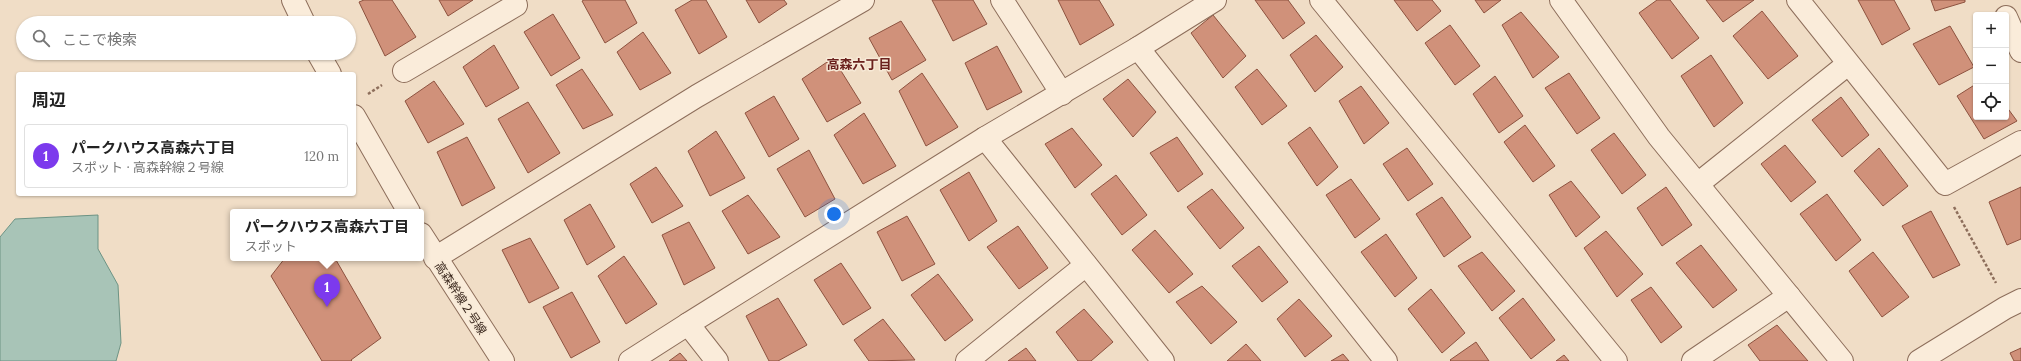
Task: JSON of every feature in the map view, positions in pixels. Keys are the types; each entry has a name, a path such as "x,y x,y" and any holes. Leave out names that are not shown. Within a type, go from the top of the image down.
{"street":[{"path":"293,0 301,16"},
{"path":"435,258 697,96 831,8 863,0"},
{"path":"1002,0 1062,94"},
{"path":"630,361 985,138 1062,94 1215,0"},
{"path":"1321,0 1616,361"},
{"path":"1561,0 1659,137 1699,183 1842,361"},
{"path":"1798,0 1945,184 2021,142"},
{"path":"1998,0 2004,12"},
{"path":"404,71 518,2"},
{"path":"2009,23 2021,51"},
{"path":"1138,48 1386,361"},
{"path":"322,60 329,72"},
{"path":"1699,183 1848,64"},
{"path":"356,119 407,209"},
{"path":"985,138 1163,361"},
{"name":"高森幹線２号線","path":"424,239 502,361"},
{"path":"967,361 1086,265"},
{"path":"1693,361 1789,296"},
{"path":"1920,361 2005,308 2021,300"},
{"path":"688,324 717,361"}],"path":[{"path":"1945,184 1951,204 1996,283"}],"shaded area":[{"path":"98,215 98,249 118,285 121,343 116,361 0,361 0,237 15,219"}],"building":[{"path":"364,0 392,0 416,37 385,56 359,2"},
{"path":"439,0 473,0 448,16"},
{"path":"625,0 637,23 605,43 582,1"},
{"path":"692,0 706,0 727,37 699,54 675,10"},
{"path":"746,0 784,0 787,4 759,23"},
{"path":"932,0 973,0 987,24 953,41"},
{"path":"1058,0 1099,0 1114,25 1080,45"},
{"path":"1255,0 1288,0 1305,23 1283,39"},
{"path":"1394,0 1432,0 1441,11 1417,31"},
{"path":"1475,0 1501,0 1484,13"},
{"path":"1657,0 1670,0 1699,38 1672,59 1639,13"},
{"path":"1706,0 1754,0 1723,22"},
{"path":"1858,0 1894,0 1910,29 1882,45"},
{"path":"1931,0 1965,0 1965,2 1935,11"},
{"path":"1762,11 1798,56 1768,79 1733,36"},
{"path":"1521,12 1559,57 1533,78 1502,25"},
{"path":"553,14 580,58 551,76 524,32"},
{"path":"1213,15 1246,56 1223,78 1191,33"},
{"path":"901,21 926,60 892,80 869,38"},
{"path":"1450,25 1480,66 1455,85 1425,43"},
{"path":"1950,26 1973,68 1939,85 1913,44"},
{"path":"643,32 671,73 640,90 617,52"},
{"path":"1316,35 1343,67 1315,92 1290,55"},
{"path":"494,45 519,88 486,107 463,67"},
{"path":"997,46 1022,92 987,110 965,63"},
{"path":"1711,55 1743,103 1714,127 1681,76"},
{"path":"833,58 861,103 827,122 802,79"},
{"path":"582,69 613,115 583,129 556,85"},
{"path":"1257,69 1287,106 1262,125 1235,87"},
{"path":"922,73 958,127 926,146 899,91"},
{"path":"1569,73 1600,118 1577,134 1545,88"},
{"path":"1495,76 1523,116 1499,133 1473,94"},
{"path":"1128,79 1156,112 1133,137 1103,99"},
{"path":"434,81 464,124 428,143 405,101"},
{"path":"1361,86 1389,123 1364,144 1339,101"},
{"path":"1973,86 1973,120 2009,120 2009,110 2017,121 1984,139 1957,96"},
{"path":"774,96 799,139 769,157 745,113"},
{"path":"1841,97 1869,135 1842,157 1812,120"},
{"path":"528,102 560,153 528,173 498,119"},
{"path":"864,113 896,166 863,184 834,135"},
{"path":"1525,125 1555,166 1533,182 1504,142"},
{"path":"1310,127 1338,167 1317,186 1288,143"},
{"path":"1072,128 1102,165 1075,188 1045,144"},
{"path":"716,131 745,178 710,196 688,151"},
{"path":"1614,133 1646,175 1622,194 1591,150"},
{"path":"467,137 495,188 462,206 437,152"},
{"path":"1177,137 1203,174 1178,192 1150,153"},
{"path":"1785,145 1816,182 1791,202 1761,164"},
{"path":"1407,148 1433,184 1408,201 1383,164"},
{"path":"1879,148 1908,186 1883,206 1854,171"},
{"path":"809,150 835,199 805,217 777,169"},
{"path":"656,167 683,206 652,223 630,184"},
{"path":"969,172 997,221 969,241 940,190"},
{"path":"1116,175 1147,215 1122,235 1091,194"},
{"path":"1351,179 1380,219 1355,238 1326,195"},
{"path":"1571,181 1600,217 1576,237 1549,195"},
{"path":"1666,187 1692,225 1662,246 1637,208"},
{"path":"2021,187 2021,239 2007,245 1989,202"},
{"path":"1212,189 1244,228 1220,249 1187,207"},
{"path":"1827,194 1861,240 1836,261 1800,214"},
{"path":"748,195 780,237 748,254 722,211"},
{"path":"1442,197 1471,237 1444,257 1416,214"},
{"path":"590,204 615,247 587,265 564,220"},
{"path":"1931,211 1960,265 1933,278 1902,226"},
{"path":"907,216 935,264 902,281 877,232"},
{"path":"689,222 715,268 684,285 662,235"},
{"path":"1018,226 1048,268 1019,289 987,247"},
{"path":"1155,230 1193,274 1169,293 1132,250"},
{"path":"1606,231 1643,274 1617,297 1584,248"},
{"path":"1386,234 1417,278 1395,297 1361,252"},
{"path":"530,238 559,288 529,303 502,250"},
{"path":"1701,245 1737,290 1713,308 1676,263"},
{"path":"1259,246 1288,282 1262,302 1232,266"},
{"path":"1482,252 1515,291 1492,311 1458,266"},
{"path":"1873,252 1909,297 1882,317 1849,271"},
{"path":"624,256 657,304 626,324 598,276"},
{"path":"283,261 337,261 381,338 351,360 352,361 322,361 271,276"},
{"path":"841,263 871,308 843,325 814,280"},
{"path":"938,274 973,320 945,341 911,295"},
{"path":"1202,286 1237,322 1211,344 1176,302"},
{"path":"1651,287 1682,327 1661,343 1631,300"},
{"path":"1431,289 1465,333 1442,353 1408,309"},
{"path":"572,292 600,342 571,358 543,307"},
{"path":"778,298 807,345 778,361 769,361 746,316"},
{"path":"1523,298 1555,340 1531,359 1499,318"},
{"path":"1299,299 1332,336 1305,357 1277,319"},
{"path":"1084,309 1113,342 1091,361 1078,361 1056,332"},
{"path":"883,319 915,360 869,361 854,340"},
{"path":"1777,325 1808,361 1760,361 1748,345"},
{"path":"1476,342 1489,361 1450,360"},
{"path":"1246,344 1261,361 1227,361"},
{"path":"1026,348 1036,361 1008,361"},
{"path":"2021,348 2021,361 2014,361 2010,353"},
{"path":"680,353 687,361 669,361"},
{"path":"1343,354 1349,361 1331,361"},
{"path":"1564,355 1569,361 1556,361"}],"place":[{"name":"パークハウス高森六丁目","path":"327,307"}],"district":[{"name":"高森六丁目","path":"859,64"}]}
